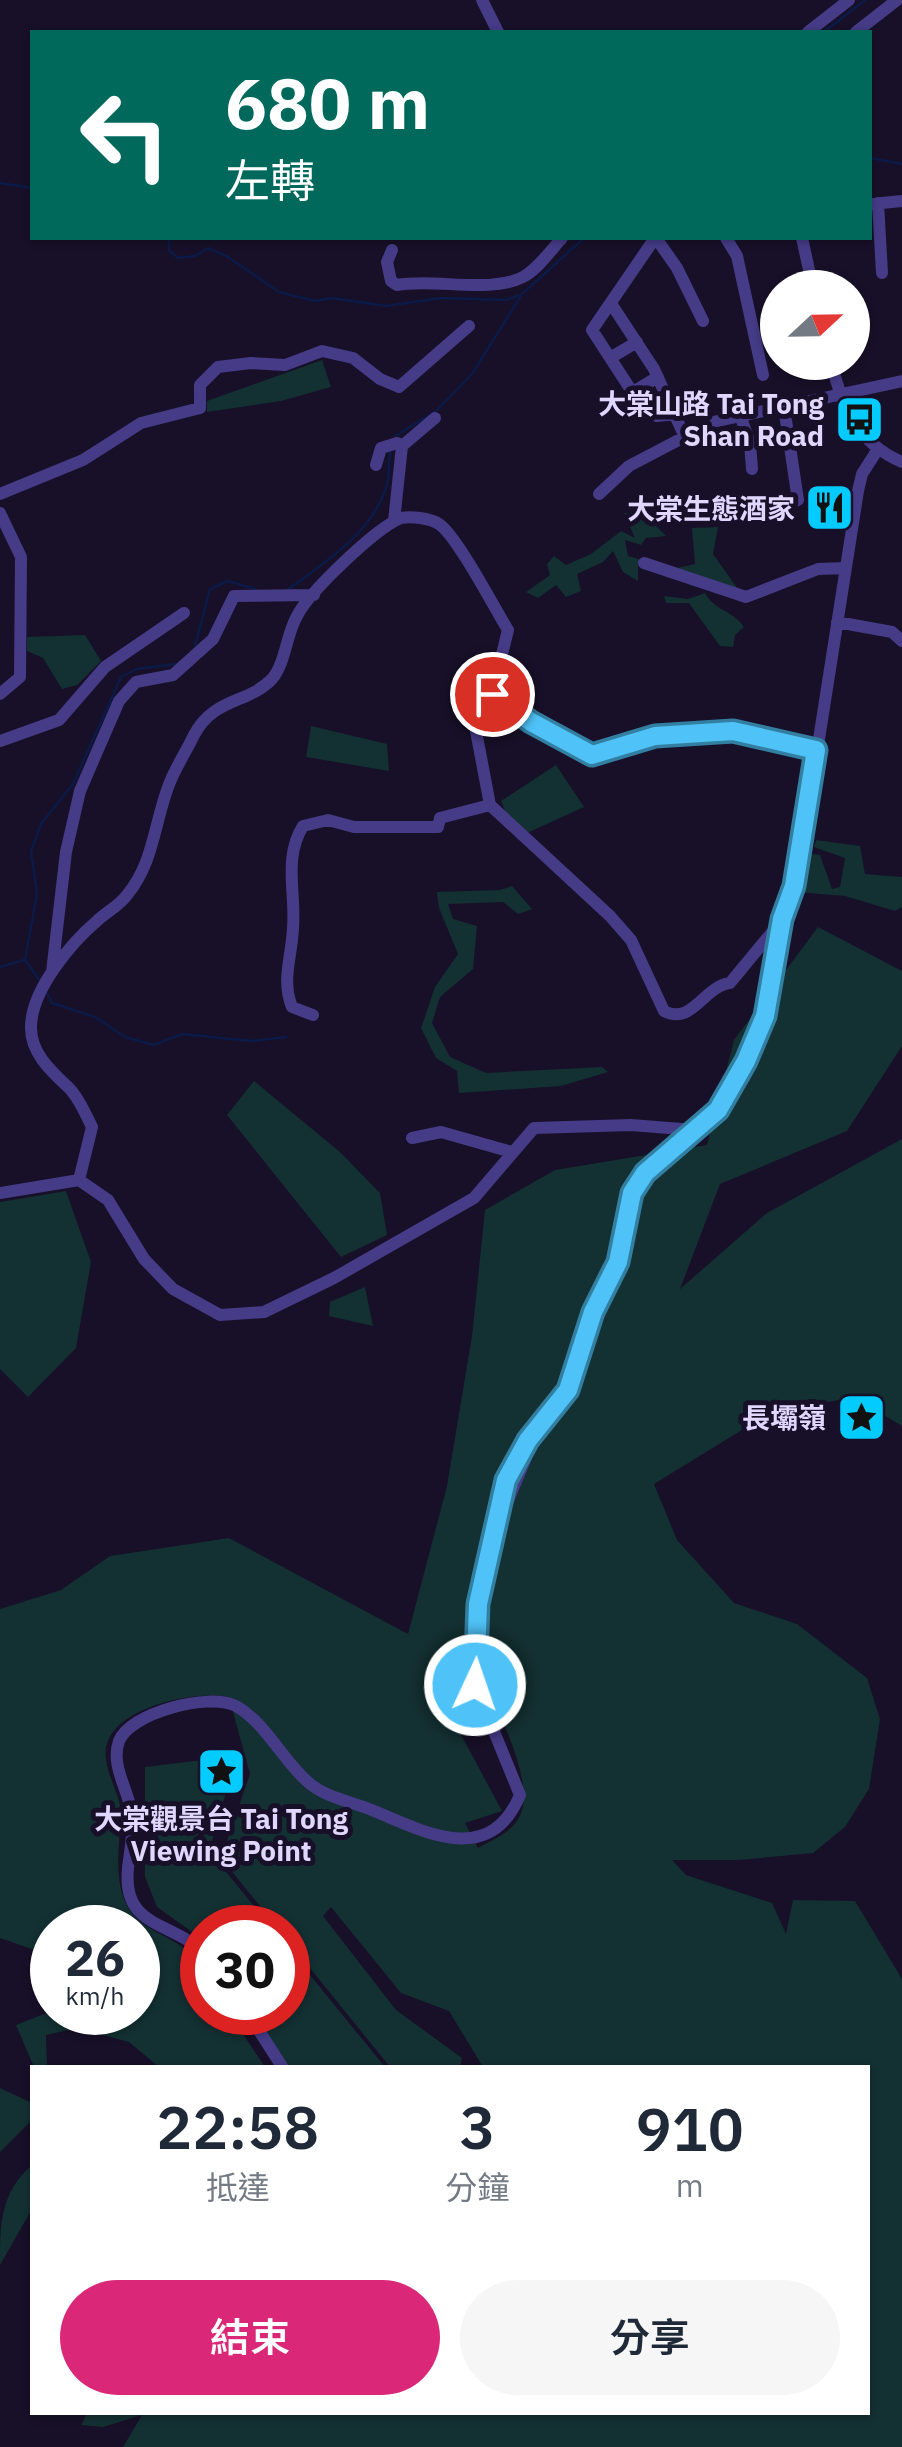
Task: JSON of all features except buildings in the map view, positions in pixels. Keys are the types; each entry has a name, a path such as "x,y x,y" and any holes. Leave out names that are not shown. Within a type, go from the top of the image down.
{"street":[{"path":"482,0 497,30"},
{"path":"811,30 849,0"},
{"path":"858,30 896,0"},
{"path":"882,272 874,204 902,201"},
{"path":"392,250 387,262 390,280 397,285 499,283 523,277 560,240"},
{"path":"655,240 592,328 648,413 675,414"},
{"path":"657,240 677,268 702,320"},
{"path":"727,240 737,256 760,361"},
{"path":"802,240 809,270"},
{"path":"612,305 658,378 684,435"},
{"path":"0,494 83,460 141,423 200,408 200,384 218,367 251,363 285,365 322,351 353,358 380,379 398,386 469,326"},
{"path":"610,358 637,342"},
{"path":"632,392 658,378"},
{"path":"835,380 853,422 878,449 902,462"},
{"path":"598,494 621,471 684,435 740,415 902,380"},
{"path":"784,407 798,500"},
{"path":"740,415 750,443 752,469"},
{"path":"376,465 395,445 435,418"},
{"path":"394,521 395,445"},
{"path":"180,1938 142,1916 130,1900 127,1879 132,1818 117,1758 124,1732 140,1721 178,1707 208,1701 228,1703 246,1714 319,1790 424,1832 467,1840 483,1837 504,1824 520,1794 475,1685 478,1604 496,1528 541,1423 568,1390 593,1312 618,1262 632,1193 645,1173 718,1110 746,1061 765,1016 782,919 794,886 862,474 878,449"},
{"path":"0,694 20,676 21,558 1,516"},
{"path":"79,1180 92,1127 71,1090 52,1076 32,1041 33,1009 52,973 95,922 127,896 140,875 155,844 170,782 196,731 218,707 248,695 270,680 281,664 287,637 299,611 354,553 394,521 410,516 440,524 480,580 508,630 492,694 476,732 490,805 610,916 630,940 664,1011 673,1016 686,1014 719,984 730,983 782,919"},
{"path":"644,564 746,596 818,568 846,568"},
{"path":"52,973 66,852 80,790 119,700 136,682 173,675 214,638 234,596 314,595"},
{"path":"0,740 59,720 105,667 184,613"},
{"path":"837,622 892,632 902,641"},
{"path":"492,694 531,722 592,755 655,736 733,731 816,750"},
{"path":"314,1015 292,1007 285,989 294,926 293,842 303,826 328,820 354,827 438,826 440,818 490,805"},
{"path":"0,1193 79,1180 108,1200 144,1259 174,1289 220,1315 264,1312 334,1278 474,1198 534,1128 667,1126 694,1130"},
{"path":"667,1126 675,1147"},
{"path":"412,1138 441,1132 512,1152"},
{"path":"262,2035 281,2065"}],"green space":[{"path":"322,360 331,387 281,401 207,412 207,401"},
{"path":"642,512 666,536 646,538 641,545 625,540 628,556 645,561 638,563 638,581 623,572 613,551 603,562 577,574 581,591 566,597 556,585 538,598 526,592 550,575 547,564 554,556 566,565 591,554 621,531 635,538 624,513"},
{"path":"718,527 713,554 738,589 677,568 695,564 692,528"},
{"path":"705,593 744,627 735,635 733,647 720,646 689,603 666,603 664,596 688,599"},
{"path":"85,635 101,661 77,685 62,689 43,658 27,651 27,637"},
{"path":"311,726 387,744 389,771 306,757"},
{"path":"556,765 584,807 527,833 509,820 501,801"},
{"path":"816,840 860,846 865,874 902,877 902,907 895,911 845,896 796,892 804,871 805,853 820,855 832,889 840,887 845,858 814,847"},
{"path":"512,886 532,909 518,914 503,902 448,904 453,919 477,926 473,969 440,997 432,1023 450,1057 486,1073 602,1067 608,1072 561,1086 459,1093 457,1071 436,1058 421,1028 435,987 458,954 439,908 437,892 500,890"},
{"path":"818,927 902,971 902,1046 847,1131 720,1184 680,1289 767,1213 902,1139 902,1426 854,1397 768,1414 654,1484 677,1540 734,1603 797,1624 867,1678 880,1719 869,1789 845,1827 813,1853 739,1860 672,1860 686,1875 772,1903 786,1934 793,1900 855,1901 902,1979 902,2447 123,2447 142,2415 870,2415 870,2065 482,2065 449,2011 401,1993 331,1907 323,1916 396,2010 462,2058 460,2065 388,2065 310,1968 310,1905 259,1905 221,1858 250,1774 229,1697 194,1697 152,1706 133,1715 108,1741 109,1774 121,1810 119,1876 127,1905 30,1905 30,1948 0,1938 0,1609 61,1590 110,1556 229,1538 408,1634 447,1486 472,1336 485,1210 555,1170 707,1145 734,1040","holes":["488,1690 520,1768 524,1800 521,1813 503,1834 478,1848 465,1823 502,1811 458,1729"]},
{"path":"254,1081 340,1152 380,1193 387,1235 341,1257 227,1115"},
{"path":"66,1191 91,1262 76,1348 28,1397 0,1369 0,1202"},
{"path":"365,1287 373,1326 329,1316 330,1302"},
{"path":"219,1758 232,1772 209,1851 253,1905 180,1905 180,1923 156,1905 145,1877 145,1767"},
{"path":"160,1934 180,1946 180,2035 244,2035 264,2065 157,2065 129,2042 103,2035 160,2035"},
{"path":"310,1975 383,2065 286,2065 267,2035 310,2035"},
{"path":"30,2020 30,2035 46,2035 47,2065 33,2065 16,2025"},
{"path":"0,2088 30,2102 30,2122 0,2152"},
{"path":"30,2167 30,2212 0,2265 4,2210 21,2176"},
{"path":"86,2415 142,2415 103,2427 81,2425"}],"waterway":[{"path":"827,30 865,0"},
{"path":"872,158 902,164"},
{"path":"0,183 30,188"},
{"path":"169,240 169,250 178,258 195,256 208,248 279,292 315,301 331,298 386,306 441,298 507,300 518,295"},
{"path":"395,436 436,411 472,374 522,294 582,240"},
{"path":"286,591 345,546 369,520 386,488 391,449"},
{"path":"195,646 210,589 228,581 255,589"},
{"path":"41,982 25,960 37,894 31,851 41,824 73,784 121,677 137,669 176,664"},
{"path":"0,967 24,960"},
{"path":"47,993 52,1003 95,1017 125,1037 154,1045 182,1034 252,1041 286,1037"}],"place":[{"name":"大棠山路 Tai Tong Shan Road","path":"859,419"},
{"name":"大棠生態酒家","path":"830,508"},
{"name":"長壩嶺","path":"861,1417"},
{"name":"大棠觀景台 Tai Tong Viewing Point","path":"221,1771"}],"route":[{"path":"475,1685 478,1604 506,1480 528,1440 568,1390 593,1312 618,1262 632,1193 645,1173 718,1110 746,1061 765,1016 782,919 794,886 803,841 816,750 733,731 655,736 592,755 531,722 492,694"}]}
